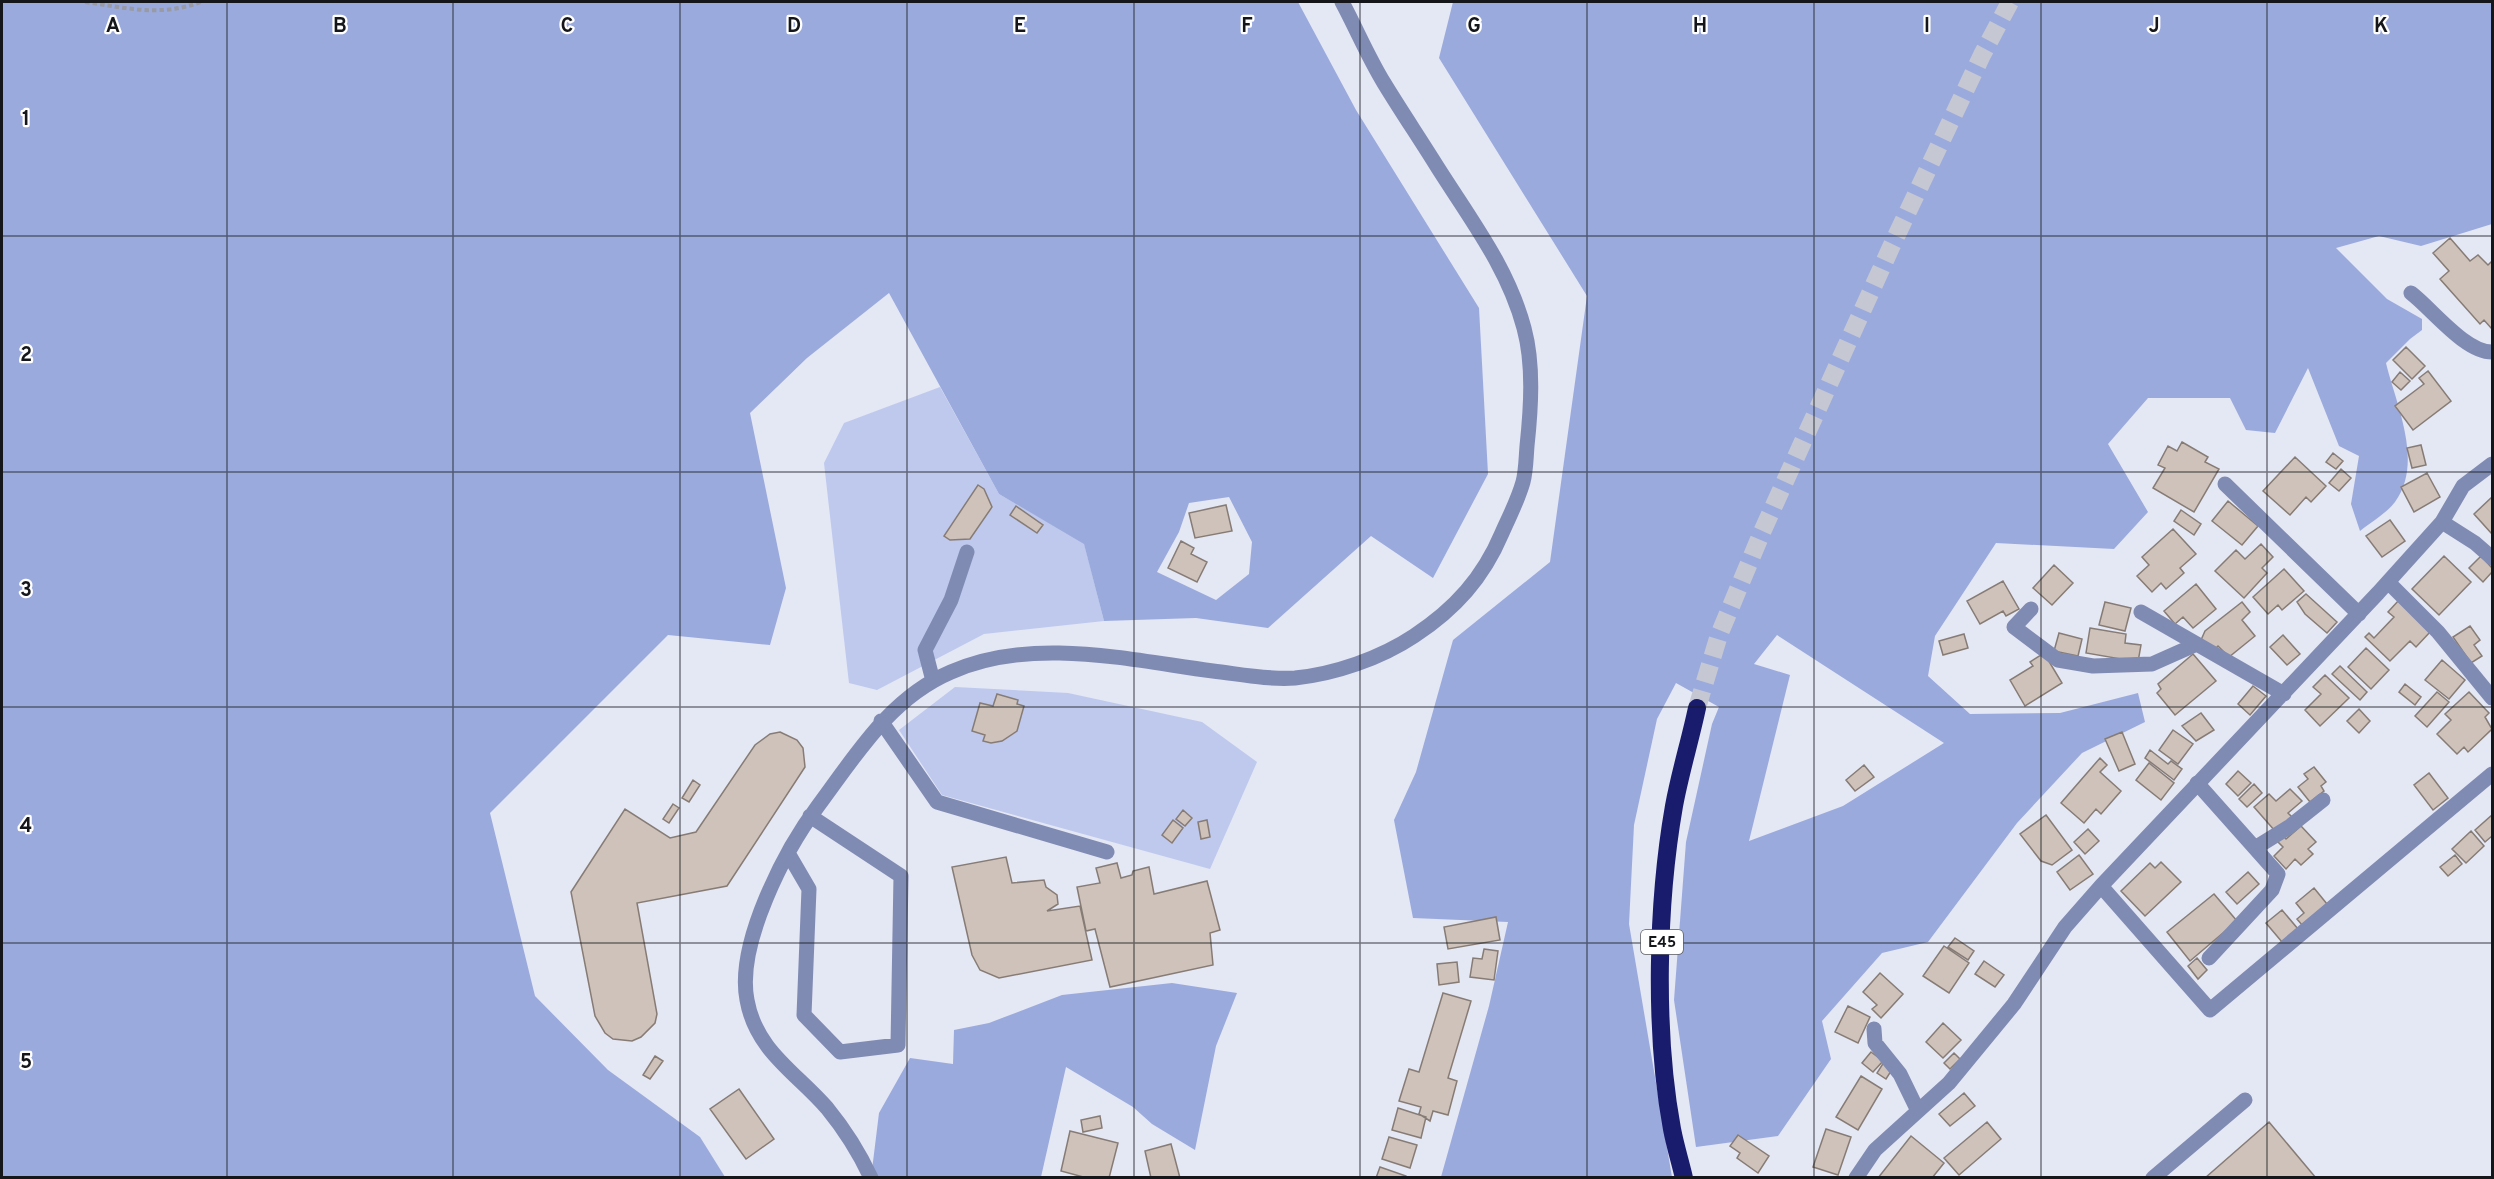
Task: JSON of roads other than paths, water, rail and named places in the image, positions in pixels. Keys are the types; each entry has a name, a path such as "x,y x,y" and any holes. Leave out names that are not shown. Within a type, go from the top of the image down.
{"highway":[{"name":"E45","path":"1684,1178 1672,1129 1664,1056 1660,971 1664,885 1674,806 1697,708"}],"street":[{"path":"871,1178 856,1146 824,1105 782,1066 759,1032 746,999 748,948 788,853 810,816 881,721 915,691 933,681 952,671 998,657 1044,653 1101,656 1246,675 1293,678 1344,667 1394,649 1434,622 1459,601 1492,556 1524,481 1530,418 1530,365 1525,330 1504,271 1382,79 1342,2"},
{"path":"2411,293 2454,332 2482,352 2493,352"},
{"path":"1856,1178 1875,1150 1949,1083 2000,1021 2065,927 2101,886 2388,582 2442,522 2463,486 2493,464"},
{"path":"2225,484 2359,614"},
{"path":"2442,522 2475,543 2493,558"},
{"path":"933,681 925,650 951,600 967,552"},
{"path":"2388,582 2438,632 2493,698"},
{"path":"2031,609 2014,627 2058,660 2093,666 2152,664 2197,644"},
{"path":"2141,612 2284,694"},
{"path":"881,721 937,801 1107,852"},
{"path":"2101,886 2210,1010 2493,774"},
{"path":"2197,783 2278,874 2271,891 2209,958"},
{"path":"2254,848 2289,828 2323,800"},
{"path":"788,853 809,889 804,1015 840,1052 898,1045 901,876 810,816"},
{"path":"1874,1029 1875,1042 1900,1074 1918,1111"},
{"path":"2153,1178 2245,1100"},
{"path":"1672,1129 1692,1178"}],"tunnel":[{"path":"1697,708 1719,635 1762,532 1892,245 1982,55 2010,2"}]}
